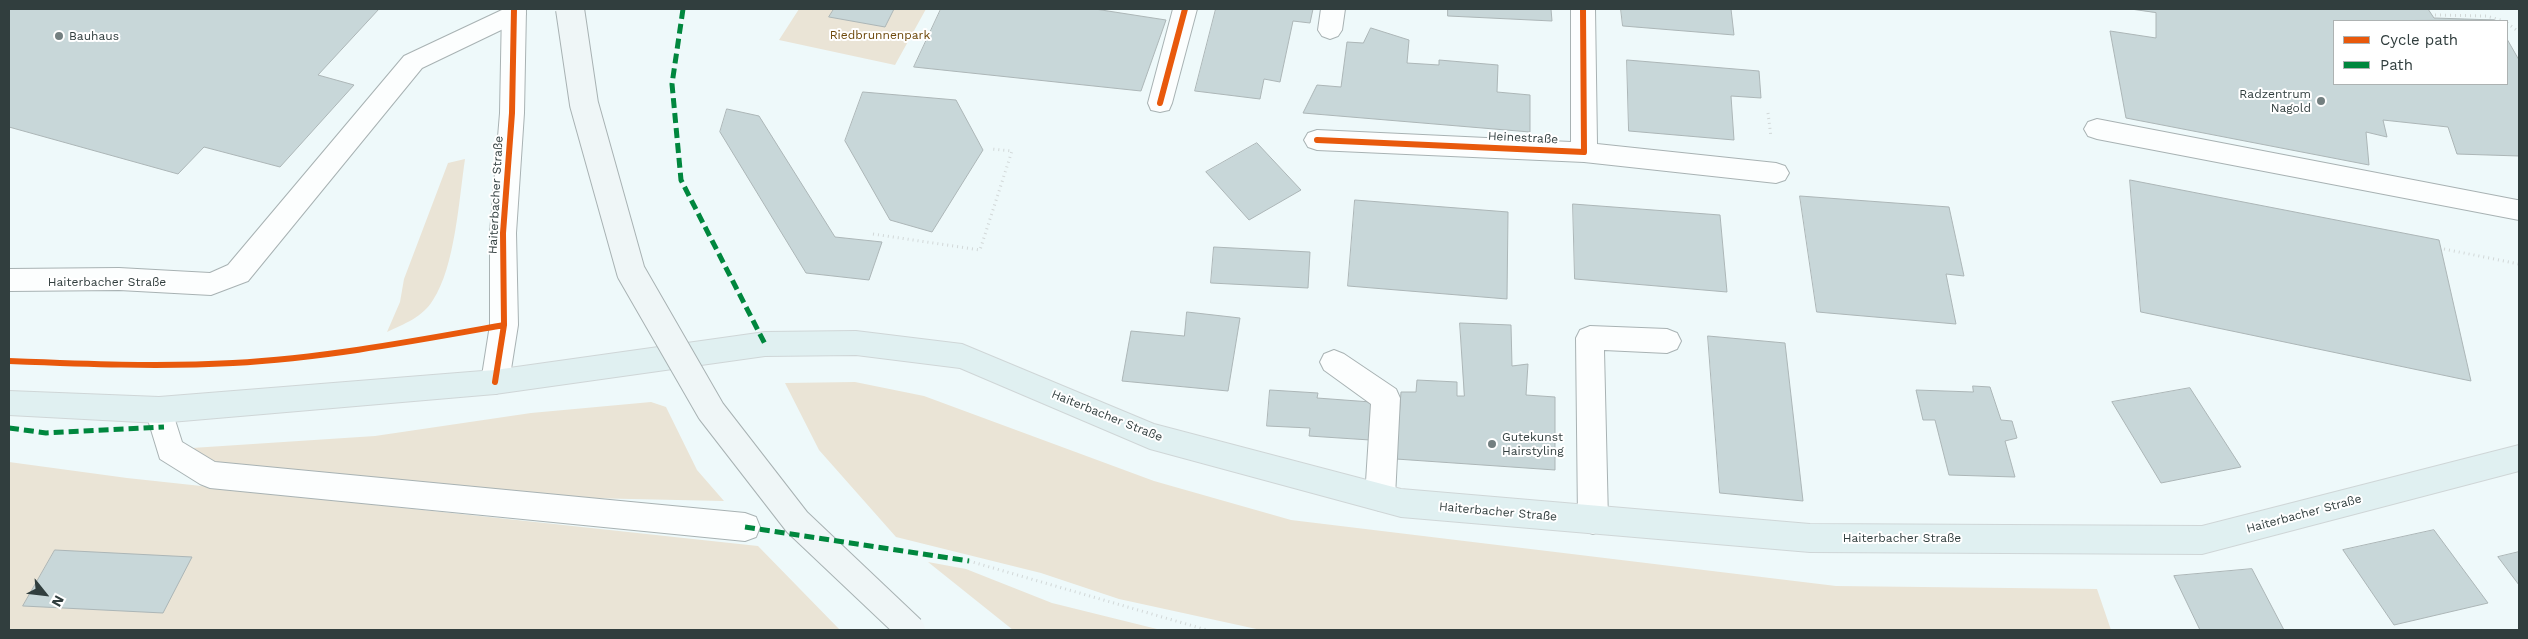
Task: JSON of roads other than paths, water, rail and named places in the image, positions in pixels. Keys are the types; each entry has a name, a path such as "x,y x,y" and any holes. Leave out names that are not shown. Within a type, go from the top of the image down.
{"main road":[{"path":"570,9 584,104 631,272 711,411 797,522 911,630"},
{"name":"Haiterbacher Straße","path":"9,403 159,410 495,382 765,344 856,343 962,356 1150,436 1401,503 1810,538 2202,540 2519,458"}],"street":[{"path":"1160,104 1185,9"},
{"path":"1583,9 1584,152"},
{"name":"Haiterbacher Straße","path":"9,280 119,279 212,284 238,273 413,62 514,11 512,113 503,233 504,325 495,382"},
{"path":"2097,128 2517,210"},
{"name":"Heinestraße","path":"1317,140 1584,152 1776,174"},
{"path":"1594,520 1590,338 1667,340"},
{"path":"1334,362 1386,398 1380,497"},
{"path":"159,410 170,450 210,475 745,527"}],"place":[{"name":"Bauhaus","path":"59,36"},
{"name":"Radzentrum Nagold","path":"2321,101"},
{"name":"Gutekunst Hairstyling","path":"1492,444"}],"park label":[{"name":"Riedbrunnenpark","path":"880,35"}]}
